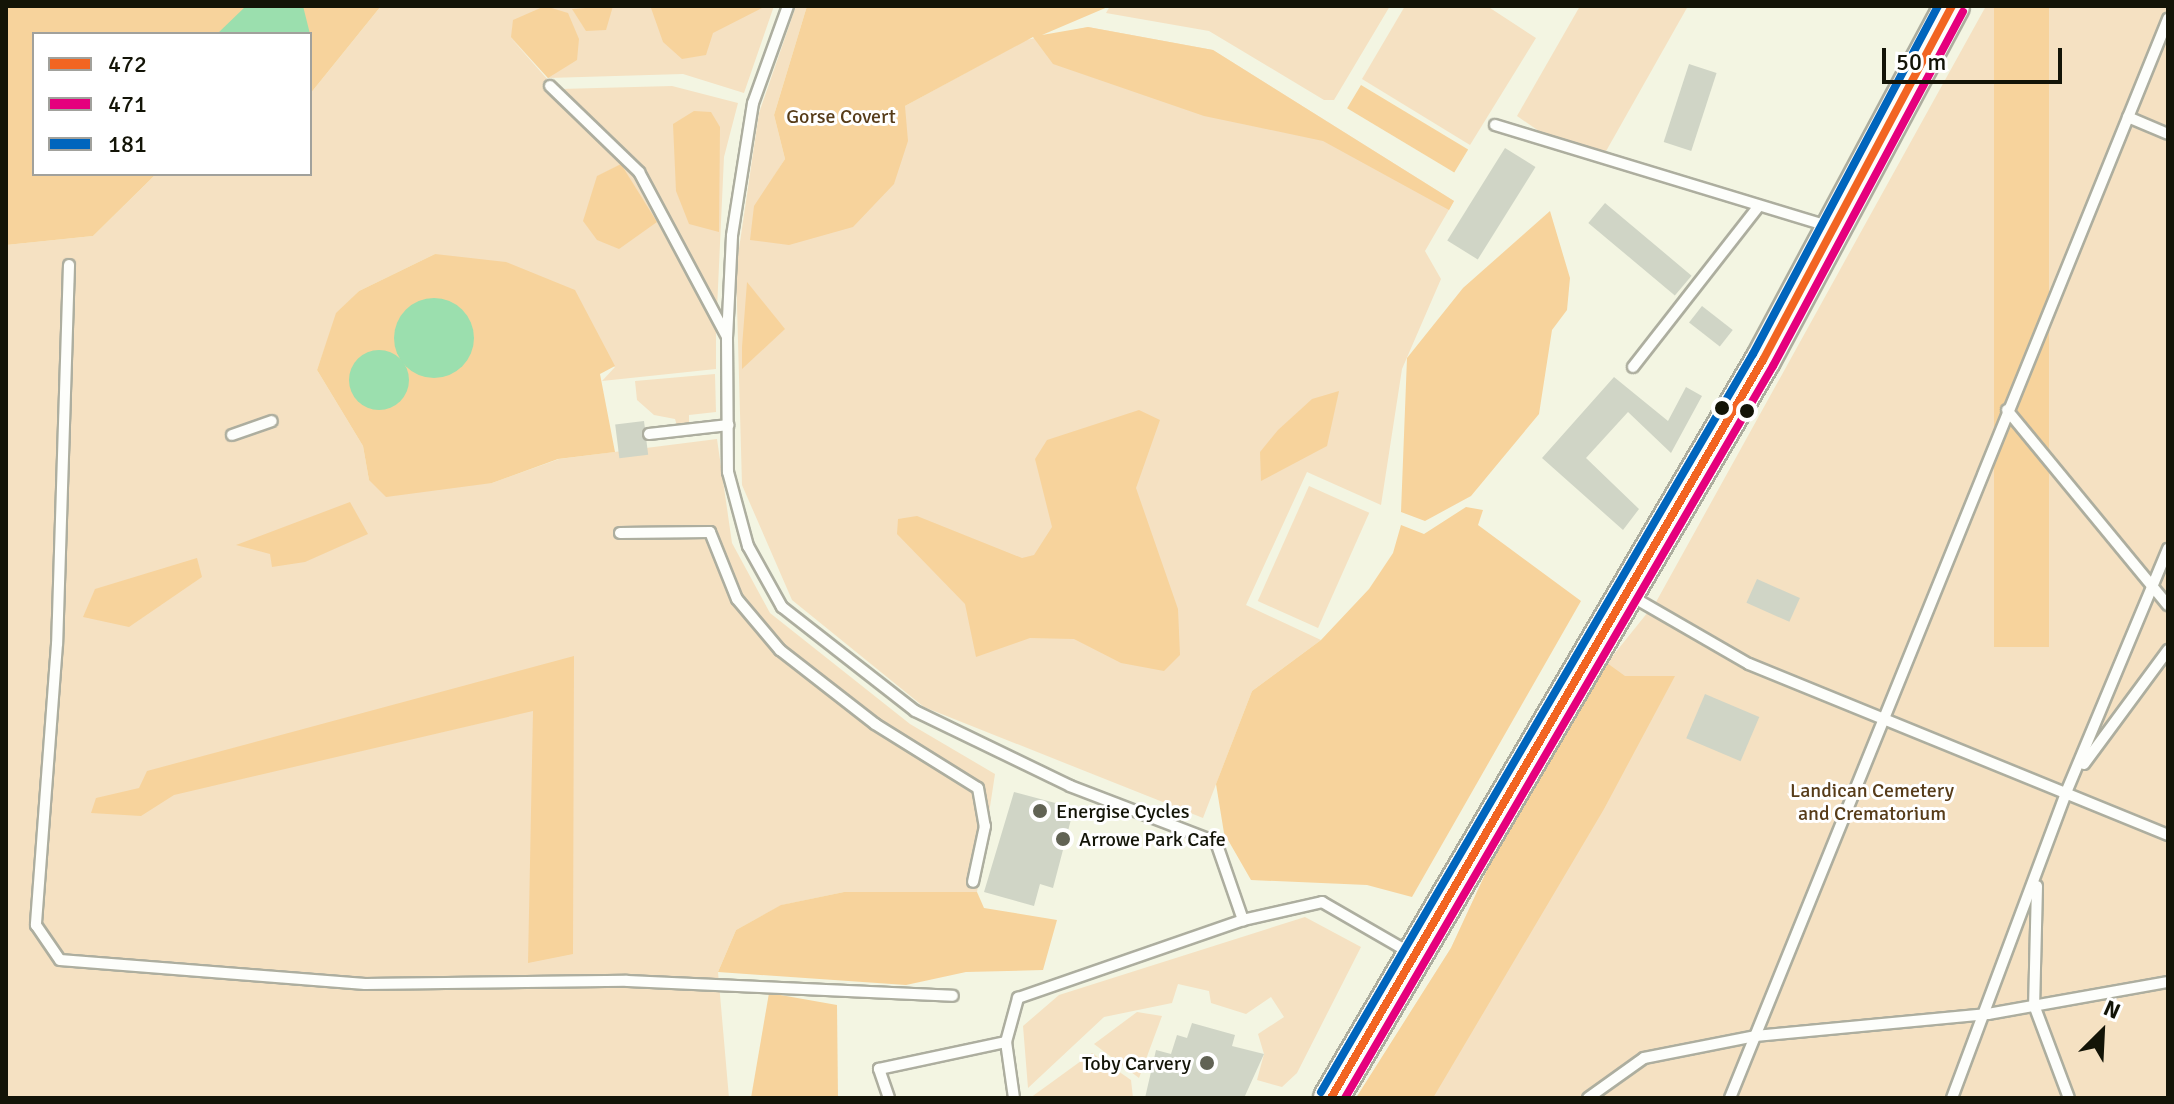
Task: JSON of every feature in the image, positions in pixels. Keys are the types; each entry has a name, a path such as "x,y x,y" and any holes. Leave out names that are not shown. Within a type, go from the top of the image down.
{"main road":[{"path":"1331,1098 1626,593 1832,228 1952,6"}],"lane":[{"path":"788,6 753,103 732,236 727,337 728,472 748,546 782,607 915,711 1070,786 1216,842 1243,920"},
{"path":"1730,1098 2168,19"},
{"path":"550,86 639,172 727,337"},
{"path":"2128,117 2168,134"},
{"path":"1495,125 1832,228"},
{"path":"1633,367 1759,206"},
{"path":"69,265 57,644 36,925 60,960 365,984 627,981 953,996"},
{"path":"2007,410 2168,605"},
{"path":"232,435 272,421"},
{"path":"649,434 728,425"},
{"path":"620,533 710,532 737,599 780,650 875,724 978,788 985,826 973,882"},
{"path":"1952,1098 1988,1014 2065,795 2168,549"},
{"path":"1626,593 1749,664 1881,722 2168,835"},
{"path":"2069,1098 2034,1005 2036,890 2065,795 2108,722 2168,650"},
{"path":"1014,1098 1006,1042 1018,998 1243,920 1322,902 1413,955"},
{"path":"1588,1098 1644,1058 1755,1036 1988,1014 2168,982"},
{"path":"889,1098 879,1069 1006,1042"}],"green space":[{"path":"6,6 381,6 312,92 312,32 32,32 32,176 154,176 93,236 6,245"},
{"path":"381,6 774,6 744,93 683,74 548,78 510,37 632,175 716,331 716,369 602,381 615,367 435,254 359,291 337,313 317,370 363,446 369,480 492,483 559,459 717,439 732,543 770,613 910,724 995,774 977,892 844,892 782,905 736,930 718,972 729,1098 6,1098 6,245 93,236 154,176 312,176 312,92"},
{"path":"545,6 568,13 579,39 577,60 548,78 511,37 513,20"},
{"path":"613,6 606,30 586,31 572,9"},
{"path":"766,6 713,33 706,55 682,59 663,42 651,8"},
{"path":"796,6 807,6 774,115 785,159 756,205 905,106 1026,40 1088,27 1213,50 1454,201 1425,251 1441,279 1402,369 1381,505 1307,472 1246,605 1321,640 1252,691 1203,818 924,707 792,600 742,485 736,269 759,113"},
{"name":"Gorse Covert","path":"807,6 1110,6 1042,35 1088,27 1213,50 1454,201 1449,210 1323,141 1204,116 1053,64 1033,37 905,106 908,141 894,184 853,227 789,245 750,240 754,206 785,159 774,115"},
{"path":"1110,6 1390,6 1334,100 1324,100 1209,31 1106,13"},
{"path":"1405,6 1487,6 1536,38 1470,145 1362,79"},
{"path":"1580,6 1688,6 1605,153 1552,140 1517,116"},
{"name":"Landican Cemetery and Crematorium","path":"1986,6 2168,6 2168,1098 1356,1098 1451,948 1495,853 1607,663 1656,602"},
{"path":"1994,6 2049,6 2049,647 1994,647"},
{"path":"1361,85 1468,149 1454,173 1347,108"},
{"path":"672,86 738,103 724,157 717,309 641,171 560,89"},
{"path":"694,111 711,112 720,127 719,232 689,224 676,191 673,124"},
{"path":"621,164 657,222 619,249 597,240 583,221 597,176"},
{"path":"1550,211 1570,278 1567,310 1552,330 1539,414 1471,496 1425,521 1401,512 1407,358 1463,288"},
{"path":"435,254 506,262 575,290 615,366 600,374 615,452 558,459 492,483 386,497 369,480 363,446 317,370 336,313 359,291"},
{"path":"747,282 785,329 742,369 742,347"},
{"path":"715,374 716,412 689,415 689,424 677,426 675,419 654,415 637,400 635,381"},
{"path":"1339,391 1327,446 1261,481 1260,452 1278,430 1312,399"},
{"path":"1139,410 1160,420 1136,488 1178,609 1180,655 1164,671 1121,663 1074,639 1030,638 976,657 965,604 897,534 898,519 917,516 1022,558 1034,555 1052,527 1035,459 1047,440"},
{"path":"1309,486 1369,513 1318,628 1258,601"},
{"path":"350,502 368,534 305,562 272,567 270,554 236,545"},
{"path":"1466,507 1483,510 1478,525 1581,601 1412,897 1367,885 1251,880 1224,833 1216,784 1252,691 1321,640 1369,589 1393,553 1401,525 1424,534"},
{"path":"197,558 202,577 129,627 83,617 95,589"},
{"path":"574,656 573,954 528,963 533,711 174,795 141,816 91,813 96,798 139,788 147,771"},
{"path":"1607,663 1625,676 1675,676 1604,809 1433,1098 1356,1098 1451,948 1495,853"},
{"path":"844,892 977,892 984,908 1057,920 1043,970 966,972 906,985 718,972 736,930 781,905"},
{"path":"1305,917 1361,947 1297,1073 1282,1087 1257,1080 1264,1054 1258,1034 1284,1017 1271,997 1246,1014 1211,1003 1209,991 1178,984 1172,1003 1104,1017 1028,1088 1023,1026 1059,995"},
{"path":"769,993 837,1005 838,1098 751,1098"},
{"path":"1137,1012 1162,1016 1139,1078 1094,1044"},
{"path":"1092,1053 1131,1080 1133,1098 1030,1098"}],"shaded area":[{"path":"246,6 303,6 310,32 219,32"},
{"path":"434,298 449,301 462,310 471,323 474,338 471,353 462,366 449,375 434,378 419,375 406,366 397,353 394,338 397,323 406,310 419,301"},
{"path":"379,350 391,352 400,359 407,368 407,392 400,401 391,408 379,410 367,408 358,401 351,392 349,380 351,368 358,359 367,352"}],"building":[{"path":"1689,64 1717,73 1691,151 1664,142"},
{"path":"1505,148 1536,167 1478,260 1447,240"},
{"path":"1605,203 1692,276 1675,296 1588,223"},
{"path":"1702,306 1733,330 1720,347 1689,323"},
{"path":"1614,377 1668,421 1686,387 1702,396 1671,453 1628,412 1586,458 1639,509 1623,530 1542,458"},
{"path":"644,421 648,455 619,458 615,425"},
{"path":"1757,579 1800,598 1789,622 1746,603"},
{"path":"1705,694 1759,717 1741,761 1686,738"},
{"path":"1014,792 1074,808 1053,888 1040,884 1034,906 984,892"},
{"name":"Toby Carvery","path":"1192,1023 1235,1035 1232,1046 1264,1054 1244,1098 1145,1098 1156,1050 1171,1054 1177,1035 1187,1038"}],"transit line":[{"name":"181","path":"1321,1092 1753,354 1938,6"},
{"name":"472","path":"1331,1098 1763,360 1952,6"},
{"name":"471","path":"1345,1098 1773,366 1963,12"}],"place":[{"name":"Energise Cycles","path":"1040,811"},
{"name":"Arrowe Park Cafe","path":"1063,839"},
{"name":"Toby Carvery","path":"1207,1063"}]}
